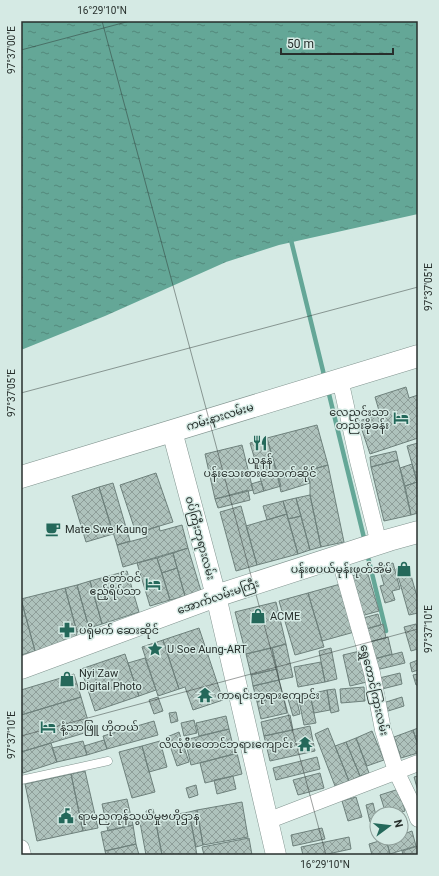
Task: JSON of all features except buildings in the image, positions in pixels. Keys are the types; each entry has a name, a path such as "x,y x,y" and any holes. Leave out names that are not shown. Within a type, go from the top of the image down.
{"main road":[{"name":"ကမ်းနားလမ်းမ","path":"21,477 418,356"},
{"name":"အောက်လမ်းမကြီး","path":"21,668 216,596 418,532"}],"street":[{"path":"340,380 358,461 379,544"},
{"name":"ဝပ်ကြီးဘုရားလမ်း","path":"172,431 216,596 276,855"},
{"name":"ရွှေတောင်ကြားလမ်း","path":"339,557 372,673 383,730 396,771 418,820"},
{"path":"267,821 418,763"},
{"path":"21,848 23,855"}],"lane":[{"path":"21,780 108,761"}],"water":[{"path":"21,21 418,21 418,214 279,245 226,262 105,316 21,350"}],"waterway":[{"path":"290,236 325,379"},
{"path":"328,390 365,542"},
{"path":"367,553 386,631"}],"place":[{"name":"လေညင်းသာ တည်းခိုခန်း","path":"401,418"},
{"name":"ယူနန် ပန်းသေးစားသောက်ဆိုင်","path":"260,443"},
{"name":"Mate Swe Kaung","path":"53,529"},
{"name":"ပန်းစပယ်မုန်းဖုတ်အိမ်","path":"404,569"},
{"name":"တော်ဝင် ဧည့်ရိပ်သာ","path":"153,584"},
{"name":"ACME","path":"258,616"},
{"name":"ပရိုမက် ဆေးဆိုင်","path":"67,630"},
{"name":"U Soe Aung-ART","path":"155,649"},
{"name":"Nyi Zaw Digital Photo","path":"67,679"},
{"name":"ကာရင်းဘုရားကျောင်း","path":"205,695"},
{"name":"နံ့သာဖြူ ဟိုတယ်","path":"48,727"},
{"name":"လိလုံစီးတောင်ဘုရားကျောင်း","path":"305,744"},
{"name":"ရာမညကုန်သွယ်မှုဗဟိုဌာန","path":"66,816"}]}
